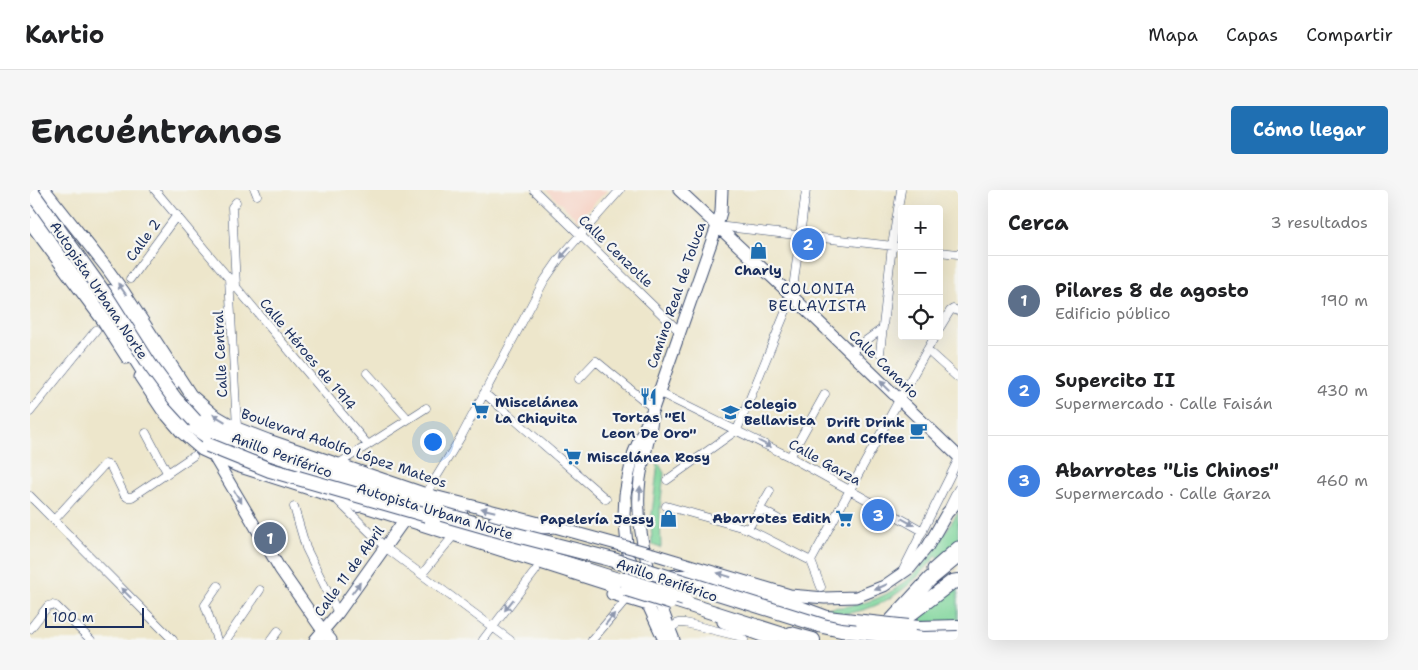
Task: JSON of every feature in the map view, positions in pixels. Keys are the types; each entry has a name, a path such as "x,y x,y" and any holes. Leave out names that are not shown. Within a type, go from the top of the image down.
{"highway":[{"name":"Anillo Periférico","path":"35,199 121,307 186,404 198,417 227,436 256,449 494,523 623,554 664,578 717,598 816,629 831,632 890,634"},
{"name":"Anillo Periférico","path":"35,199 163,396 191,426 222,447 336,494 487,537 624,589 799,640"},
{"name":"Autopista Urbana Norte","path":"35,199 104,293 150,365 170,392 195,421 220,438 277,462 382,496 505,532 610,559 823,626 841,630 923,639 958,638"},
{"name":"Autopista Urbana Norte","path":"35,199 161,398 184,426 208,445 270,470 472,528 813,640"},
{"path":"156,342 164,372"},
{"path":"336,494 358,505"},
{"path":"494,523 532,527 550,526"},
{"path":"890,634 913,597 940,570 958,556"},
{"path":"664,578 681,576 702,579 792,605 827,618 920,628 958,626"},
{"path":"890,634 910,613 956,580"}],"main road":[{"name":"Calle Canario","path":"679,190 958,456"},
{"name":"Camino Real de Toluca","path":"664,640 623,554 624,514 628,478 634,452 653,408 717,226 721,212 722,190"},
{"name":"Boulevard Adolfo López Mateos","path":"35,199 106,267 191,395 213,414 237,428 338,464 426,494 550,526 623,554 649,556 790,595 856,597 884,586 900,575 922,554 934,538 947,513"},
{"path":"30,223 103,321 162,410 181,432 202,450 237,466 336,494"},
{"name":"Camino Real de Toluca","path":"653,408 650,436 640,479 641,536 666,600 670,629 674,640"},
{"path":"213,455 280,569 331,640"},
{"path":"947,513 958,500"},
{"path":"358,505 624,589 648,604 666,600 773,640"},
{"name":"Calle 11 de Abril","path":"315,640 338,613 405,519"},
{"path":"489,547 536,570 624,589"},
{"path":"913,597 929,573 958,547"}],"street":[{"name":"Calle Héroes de 1914","path":"155,190 368,445"},
{"name":"Calle Cenzotle","path":"534,190 679,331"},
{"path":"426,494 463,433 544,281 560,258 620,190"},
{"path":"667,480 737,430 792,296 806,190"},
{"path":"880,353 892,246 901,190"},
{"path":"236,202 232,207 236,286"},
{"name":"Calle 2","path":"130,279 177,215"},
{"path":"717,226 898,247"},
{"path":"943,252 958,254"},
{"name":"Calle Central","path":"229,278 237,428"},
{"path":"943,322 950,311 956,310"},
{"path":"850,352 882,329"},
{"path":"30,412 96,330"},
{"path":"811,561 933,340"},
{"path":"927,350 958,378"},
{"path":"579,379 596,361 653,408"},
{"path":"367,373 408,419"},
{"path":"484,392 606,499"},
{"name":"Calle Garza","path":"658,392 790,456 923,531"},
{"path":"790,456 825,394"},
{"path":"338,464 426,408"},
{"path":"146,433 168,474"},
{"path":"54,520 105,464 111,467 124,494 132,498 193,456"},
{"path":"900,575 958,460"},
{"path":"947,513 958,489"},
{"path":"748,529 770,491"},
{"path":"336,494 386,548 510,640"},
{"path":"30,496 173,640"},
{"path":"666,506 748,529 811,561 821,587"},
{"path":"294,508 306,548 338,613"},
{"path":"760,509 778,519"},
{"path":"422,574 454,535"},
{"path":"482,640 536,570"},
{"path":"217,640 206,605 218,586"},
{"path":"592,640 624,589"},
{"path":"226,640 260,590"},
{"path":"30,629 48,606 52,605 56,606 91,640"},
{"path":"670,629 678,623 685,623 738,636 744,640"},
{"path":"271,640 278,631"}],"shaded area":[{"path":"546,190 607,190 578,220"}],"green space":[{"path":"658,462 664,473 660,509 661,548 652,545 651,522"},
{"path":"958,512 958,542 939,558 936,556 914,580 888,599 874,606 842,614 826,613 807,607 824,608 856,605 886,594 900,586 924,563"},
{"path":"958,586 958,622 910,622"}],"place":[{"name":"Supercito II","path":"808,244"},
{"name":"Charly","path":"758,250"},
{"name":"Tortas \"El Leon De Oro\"","path":"649,397"},
{"name":"Miscelánea La Chiquita","path":"481,410"},
{"name":"Colegio Bellavista","path":"730,412"},
{"name":"Drift Drink and Coffee","path":"919,430"},
{"name":"Miscelánea Rosy","path":"573,457"},
{"name":"Abarrotes \"Lis Chinos\"","path":"878,515"},
{"name":"Abarrotes Edith","path":"845,518"},
{"name":"Papelería Jessy","path":"668,519"},
{"name":"Pilares 8 de agosto","path":"270,538"}],"district":[{"name":"COLONIA BELLAVISTA","path":"818,298"}]}
